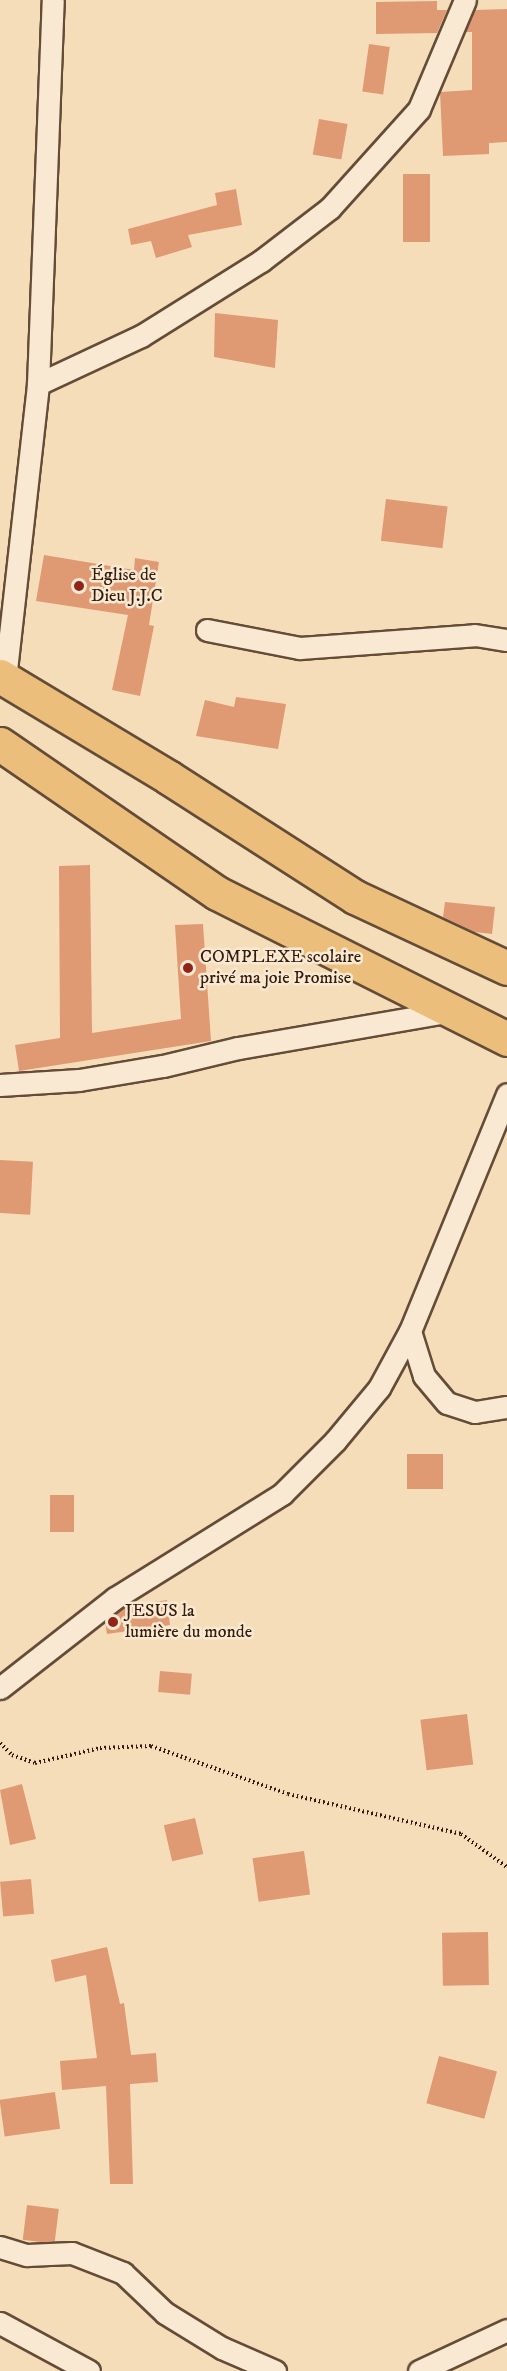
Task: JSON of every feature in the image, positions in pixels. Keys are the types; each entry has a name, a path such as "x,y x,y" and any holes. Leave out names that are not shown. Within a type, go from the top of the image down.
{"main road":[{"path":"2,677 168,777 355,897 507,968"},
{"path":"0,744 217,892 456,1010 507,1039"}],"street":[{"path":"2,677 38,384 53,0"},
{"path":"38,384 141,336 261,261 330,208 419,109 465,0"},
{"path":"207,630 300,648 475,635 507,640"},
{"path":"0,1085 79,1080 163,1066 238,1048 456,1010"},
{"path":"0,1688 115,1598 282,1494 379,1388 410,1331 507,1094"},
{"path":"410,1331 424,1377 447,1403 475,1412 507,1407"},
{"path":"0,2247 27,2255 72,2253 123,2273 165,2313 222,2348 275,2371"},
{"path":"0,2323 89,2371"},
{"path":"419,2371 507,2330"}],"path":[{"path":"0,1743 12,1755 35,1763 100,1748 151,1746 288,1794 461,1834 507,1867"}],"building":[{"path":"437,1 437,10 447,10 437,33 376,34 376,2"},
{"path":"507,9 507,142 489,143 489,154 443,156 440,92 472,90 472,32 465,32 475,10"},
{"path":"369,44 390,47 383,94 362,92"},
{"path":"319,119 348,124 341,159 313,154"},
{"path":"403,174 430,174 430,242 403,242"},
{"path":"236,189 242,225 188,235 192,247 156,258 151,241 131,245 128,229 217,205 215,193"},
{"path":"215,313 278,320 275,368 214,357"},
{"path":"386,499 448,507 442,548 381,541"},
{"path":"44,555 134,570 135,558 159,562 149,625 154,626 140,696 112,690 128,615 36,601"},
{"path":"236,697 286,704 278,749 196,736 205,700 234,707"},
{"path":"90,865 92,1033 181,1019 175,925 203,924 211,1041 19,1071 15,1045 60,1038 59,866"},
{"path":"445,902 495,907 492,934 475,932 443,917"},
{"path":"0,1160 33,1162 30,1215 0,1213"},
{"path":"407,1454 443,1454 443,1489 407,1489"},
{"path":"50,1495 74,1495 74,1532 50,1532"},
{"path":"167,1600 170,1625 107,1634 105,1622 127,1606"},
{"path":"160,1671 192,1674 190,1695 158,1692"},
{"path":"467,1714 473,1765 427,1770 420,1720"},
{"path":"22,1784 36,1839 10,1845 0,1790"},
{"path":"195,1818 203,1854 172,1861 164,1825"},
{"path":"304,1851 310,1895 259,1902 253,1858"},
{"path":"31,1879 34,1914 3,1917 0,1882"},
{"path":"488,1932 489,1985 443,1986 442,1933"},
{"path":"107,1947 120,2004 124,2003 131,2055 156,2053 158,2082 130,2084 133,2184 110,2184 106,2086 62,2090 60,2061 97,2058 86,1975 55,1982 51,1960"},
{"path":"439,2056 497,2072 484,2119 426,2103"},
{"path":"55,2092 60,2129 5,2136 0,2100"},
{"path":"27,2205 59,2209 54,2244 23,2240"}],"place":[{"name":"Église de Dieu J.J.C","path":"79,586"},
{"name":"COMPLEXE scolaire privé ma joie Promise","path":"188,968"},
{"name":"JESUS la lumière du monde","path":"113,1622"}]}
